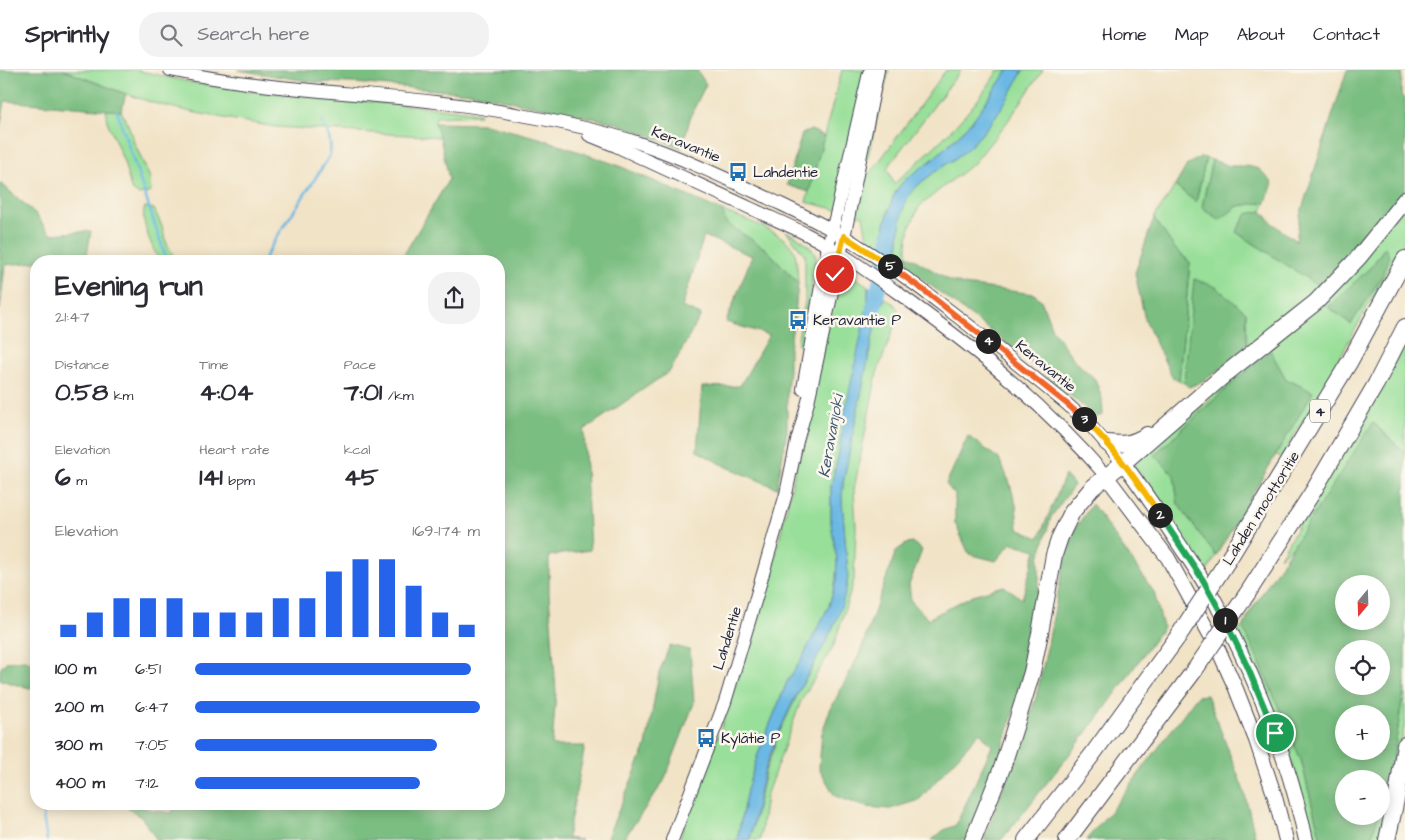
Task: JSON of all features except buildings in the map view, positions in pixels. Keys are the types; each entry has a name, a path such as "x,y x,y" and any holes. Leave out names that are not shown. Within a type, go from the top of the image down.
{"highway":[{"path":"973,840 1002,768 1032,672 1054,555 1072,512 1092,488 1166,424 1316,302 1359,258 1405,200"},
{"name":"Lahden moottoritie","path":"1026,840 1092,755 1177,638 1228,560 1350,361 1405,259"},
{"name":"4","path":"1067,840 1194,672 1247,594 1314,490 1376,384 1405,327"},
{"path":"1108,443 1128,444 1166,424"},
{"path":"1385,840 1392,817 1405,745"}],"main road":[{"name":"Keravantie","path":"170,70 272,87 416,99 462,105 589,128 659,150 728,179 844,236 863,248 926,292 1067,404 1108,443 1123,463 1203,580 1248,668 1275,733 1306,840"},
{"name":"Lahdentie","path":"797,441 808,353 828,246 870,70"},
{"name":"Lahdentie","path":"672,840 725,702 786,494 797,441 808,402 878,70"},
{"name":"Keravantie","path":"561,123 710,189 828,246 894,290 965,342 1028,394 1075,440 1106,476 1168,558 1218,649 1256,740 1275,797 1286,840"}],"green space":[{"path":"0,70 63,70 126,94 121,111 5,101 0,127"},
{"path":"63,70 136,70 199,84 250,91 439,108 479,113 480,115 436,117 435,123 440,137 275,127 157,104"},
{"path":"238,70 697,70 706,84 691,115 682,148 616,123 472,93 354,83 313,82"},
{"path":"842,70 889,70 865,168 870,174 946,70 961,70 887,168 894,184 964,117 998,70 1008,70 976,116 960,134 932,160 906,179 898,188 893,197 885,224 881,247 867,238 863,216 806,202"},
{"path":"1023,70 1043,70 1008,121 974,163 919,207 910,227 907,244 909,265 898,258 901,219 908,197 919,184 965,151 982,133 1005,103"},
{"path":"1347,70 1402,71 1401,95 1405,99 1405,189 1370,234 1319,286 1236,232 1247,214 1262,211 1273,224 1296,241 1300,215"},
{"path":"106,110 121,111 150,178 151,192 139,195 131,189 124,162 107,121"},
{"path":"435,123 485,124 539,138 617,165 722,211 726,223 766,249 798,283 789,349 787,431 777,488 727,467 697,451 702,387 740,386 769,335 726,322 752,256 704,236 682,307 701,315 670,371 584,430 590,550 549,556 549,594 556,692 552,746 585,746 567,838 581,840 157,840 142,818 131,810 171,813 173,810 505,810 505,255 404,255 449,179"},
{"path":"811,130 824,136 809,192 787,185 802,134"},
{"path":"1200,157 1206,158 1196,202 1175,186 1187,165"},
{"path":"1206,158 1212,160 1202,207 1219,220 1238,206 1266,202 1262,211 1247,214 1236,232 1319,286 1247,345 1246,312 1195,279 1184,383 1179,381 1190,262 1176,250 1154,218 1175,186 1196,202"},
{"path":"1212,160 1230,166 1247,166 1259,169 1273,183 1266,202 1238,206 1219,220 1202,207"},
{"path":"0,183 35,213 50,234 91,231 87,255 30,255 30,263 5,265 0,309"},
{"path":"145,207 154,209 173,255 156,255 145,226"},
{"path":"1405,207 1405,238 1325,385 1281,457 1275,454 1313,392 1286,379 1270,351 1154,455 1174,475 1178,504 1216,556 1206,573 1162,503 1135,467 1134,462 1206,403 1227,379","holes":["1385,247 1381,278 1351,324 1328,307 1371,267"]},
{"path":"722,211 761,226 788,242 796,257 798,283 768,251 725,223"},
{"path":"1154,218 1176,250 1190,262 1179,381 1172,377 1145,320 1135,273"},
{"path":"786,231 808,245 816,258 801,347 797,344 805,302 805,255"},
{"path":"1385,247 1389,256 1381,278 1351,324 1328,307 1371,267"},
{"path":"907,255 949,280 964,285 1034,294 1041,300 1052,329 1075,361 1095,379 1102,398 1103,415 1096,417 1008,344 909,269"},
{"path":"846,273 868,286 868,302 831,485 831,523 837,560 836,580 829,606 801,660 787,682 758,754 747,790 737,840 679,840 724,720 774,561 812,399 838,274"},
{"path":"1194,279 1216,287 1246,312 1247,345 1213,375 1189,387 1184,383"},
{"path":"885,298 894,304 899,311 877,373 854,489 856,527 854,580 834,645 801,701 766,796 760,840 750,840 765,772 780,731 802,685 812,669 847,586 848,576 842,501 843,483 877,315"},
{"path":"1405,343 1405,360 1403,364 1405,366 1405,453 1374,423 1293,546 1280,557"},
{"path":"1270,350 1286,379 1313,392 1216,556 1178,504 1174,475 1154,455"},
{"path":"1373,423 1405,453 1405,683 1390,773 1390,770 1335,770 1335,825 1375,825 1369,840 1321,840 1301,760 1243,628 1250,612"},
{"path":"968,436 999,459 1009,481 1016,505 1018,529 1039,538 1065,475 1074,485 1051,517 1039,558 1036,623 1020,691 999,760 967,840 932,840 944,830 956,825 992,746 980,732 919,800 890,809 866,807 835,796 819,768 822,733 830,710 859,655 896,551 906,544 913,543 922,550 909,585 911,601 928,619 973,595 1004,586 1022,599 1036,550 1011,543 996,561 969,554 955,523 955,495 946,484"},
{"path":"1092,504 1154,592 1163,627 1099,717 1012,827 1001,840 984,840 1036,698 1064,563 1075,529"},
{"path":"1243,628 1301,760 1321,840 1313,840 1298,780 1277,720 1238,629"},
{"path":"670,645 690,650 694,703 664,781 623,840 606,840 646,746 659,673"},
{"path":"24,660 30,662 30,688 0,679 0,669 6,662"},
{"path":"1405,683 1405,723 1390,796 1390,773"},
{"path":"1207,695 1244,791 1256,840 1086,840 1114,807 1197,696"},
{"path":"1375,825 1384,825 1378,840 1369,840"}],"water":[{"path":"1008,70 1023,70 1005,103 990,123 965,151 926,178 908,197 901,219 898,258 881,247 885,224 893,197 898,188 906,179 932,160 960,134 976,116"},
{"path":"868,286 885,298 877,315 843,483 842,501 848,576 845,594 833,628 798,692 779,732 764,772 750,840 737,840 747,790 758,754 787,682 801,660 829,606 836,581 837,560 831,523 831,485 868,302"}],"waterway":[{"path":"117,111 165,255"},
{"path":"266,255 329,157 329,138 322,121"},
{"name":"Keravanjoki","path":"873,312 891,232"},
{"path":"42,810 47,840"}],"place":[{"name":"Lahdentie","path":"738,172"},
{"name":"Keravantie P","path":"798,320"},
{"name":"Kylätie P","path":"706,738"}],"route":[{"path":"835,274 844,236 926,292 1067,404 1108,443 1156,509 1203,580 1248,668 1275,733"}]}
